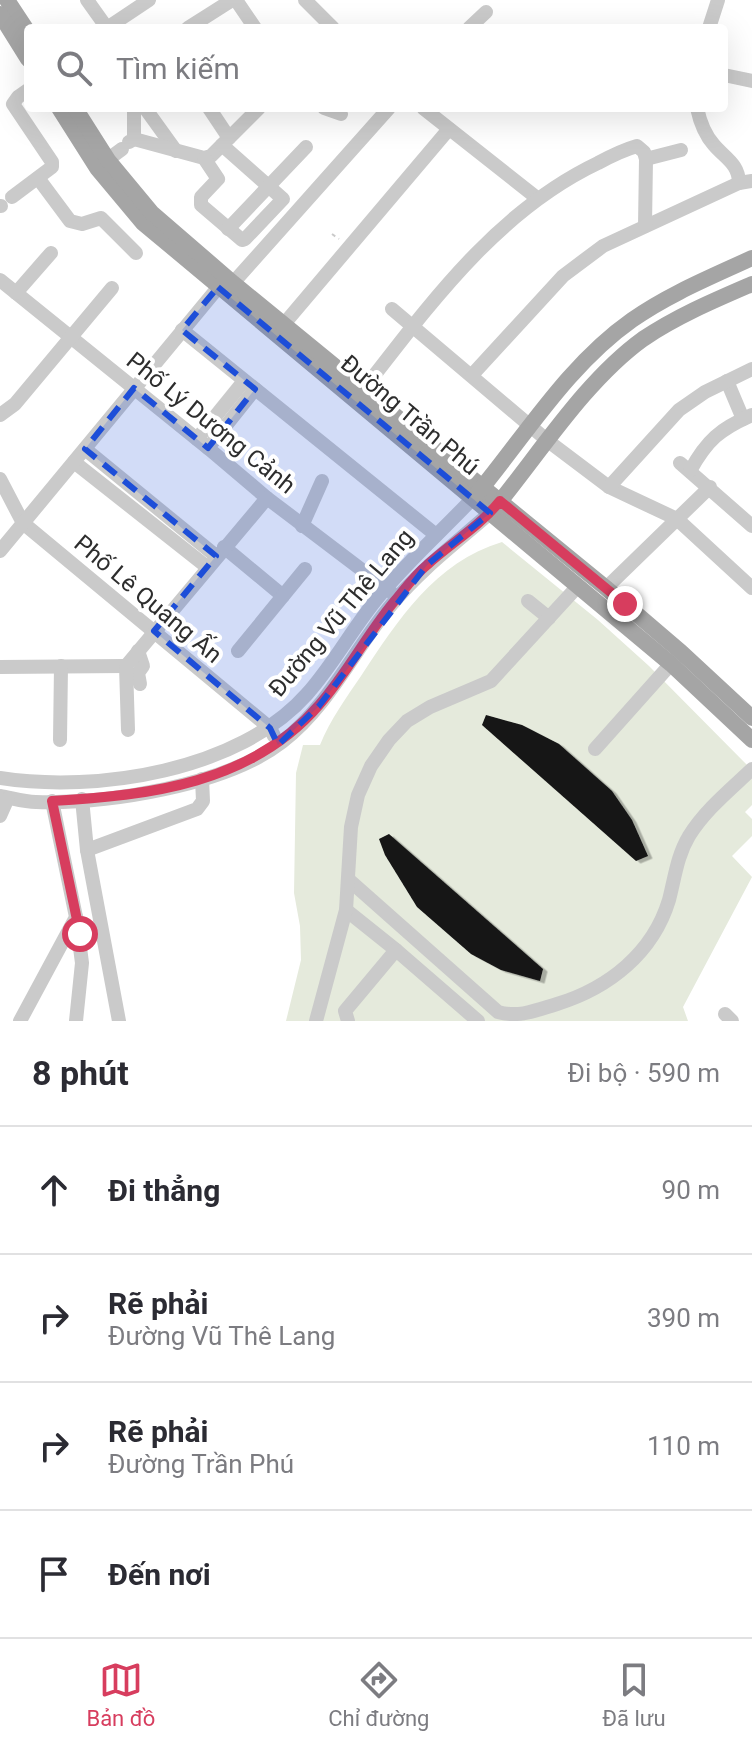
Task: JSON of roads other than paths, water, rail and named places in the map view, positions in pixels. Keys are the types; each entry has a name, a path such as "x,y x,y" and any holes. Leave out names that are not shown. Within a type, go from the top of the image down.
{"main road":[{"path":"5,5 24,27"},
{"path":"5,5 24,50"},
{"name":"Đường Trần Phú","path":"62,112 102,164 226,282 478,492"},
{"name":"Đường Trần Phú","path":"77,112 102,164"},
{"path":"478,492 594,353 630,322 680,291 752,258"},
{"name":"Đường Trần Phú","path":"226,282 284,324 363,390 495,507 578,586 752,718"},
{"path":"495,507 601,379 642,341 677,318 752,284"},
{"name":"Đường Trần Phú","path":"495,507 606,588 752,740"}],"street":[{"path":"87,0 104,24"},
{"path":"113,24 149,0"},
{"path":"197,24 234,0 252,24"},
{"path":"305,0 329,24"},
{"path":"710,24 718,0"},
{"path":"473,24 486,12"},
{"path":"728,76 752,81"},
{"path":"4,203 49,171 52,162 13,104 24,93"},
{"path":"102,164 128,143 133,112"},
{"path":"148,112 176,152"},
{"path":"204,158 218,179 199,201 228,229 245,239 282,201 280,195 226,141 211,112"},
{"path":"128,143 204,158 211,156 254,112"},
{"path":"335,112 341,114"},
{"path":"0,551 182,330 385,112"},
{"path":"428,112 537,198"},
{"path":"472,375 563,276 603,246 745,182 735,166 712,144 701,125 698,112"},
{"path":"284,324 449,129"},
{"path":"363,390 463,267 537,198 580,171 637,146 646,159 645,226"},
{"path":"270,186 306,147"},
{"path":"646,159 681,150"},
{"path":"38,178 70,221 82,224 101,218 136,253"},
{"path":"6,289 51,253"},
{"path":"0,415 15,404 112,288"},
{"name":"Phố Lý Dương Cảnh","path":"6,289 203,443 302,526 392,593"},
{"path":"392,309 548,441 609,487 677,519 752,588"},
{"path":"182,330 436,535"},
{"path":"609,487 679,410 752,369"},
{"path":"727,381 747,417 715,434 685,467 752,526"},
{"path":"203,443 250,385"},
{"path":"85,449 215,557"},
{"path":"74,462 215,557 283,596"},
{"name":"Phố Lê Quang Ấn","path":"0,479 23,523 270,728 278,745"},
{"path":"302,526 322,481"},
{"path":"606,588 710,487"},
{"name":"Đường Vũ Thê Lang","path":"4,797 35,802 52,801 187,785 244,764 278,745 319,706 416,553 478,492"},
{"path":"128,730 126,666 267,498"},
{"name":"Đường Vũ Thê Lang","path":"0,778 36,784 102,779 182,767 233,749 270,728 307,695 392,593 495,507"},
{"path":"238,651 305,569"},
{"path":"316,1021 346,910 351,827 358,795 371,766 407,721 430,707 491,681 578,586"},
{"path":"528,601 549,618"},
{"path":"138,651 143,666 138,676 140,684"},
{"path":"595,749 676,658"},
{"path":"60,740 61,666"},
{"path":"0,667 126,666"},
{"path":"349,880 498,1012 523,1014 578,998 617,975 638,954 662,917 678,856 690,833 701,818 752,769"},
{"path":"87,850 197,809 203,801 202,779"},
{"path":"0,816 4,797"},
{"path":"82,799 87,850 119,1021"},
{"path":"52,801 76,917 82,963 76,1021"},
{"path":"346,910 478,1021"},
{"path":"20,1021 76,917"},
{"path":"348,1021 345,1011 396,950"}]}
